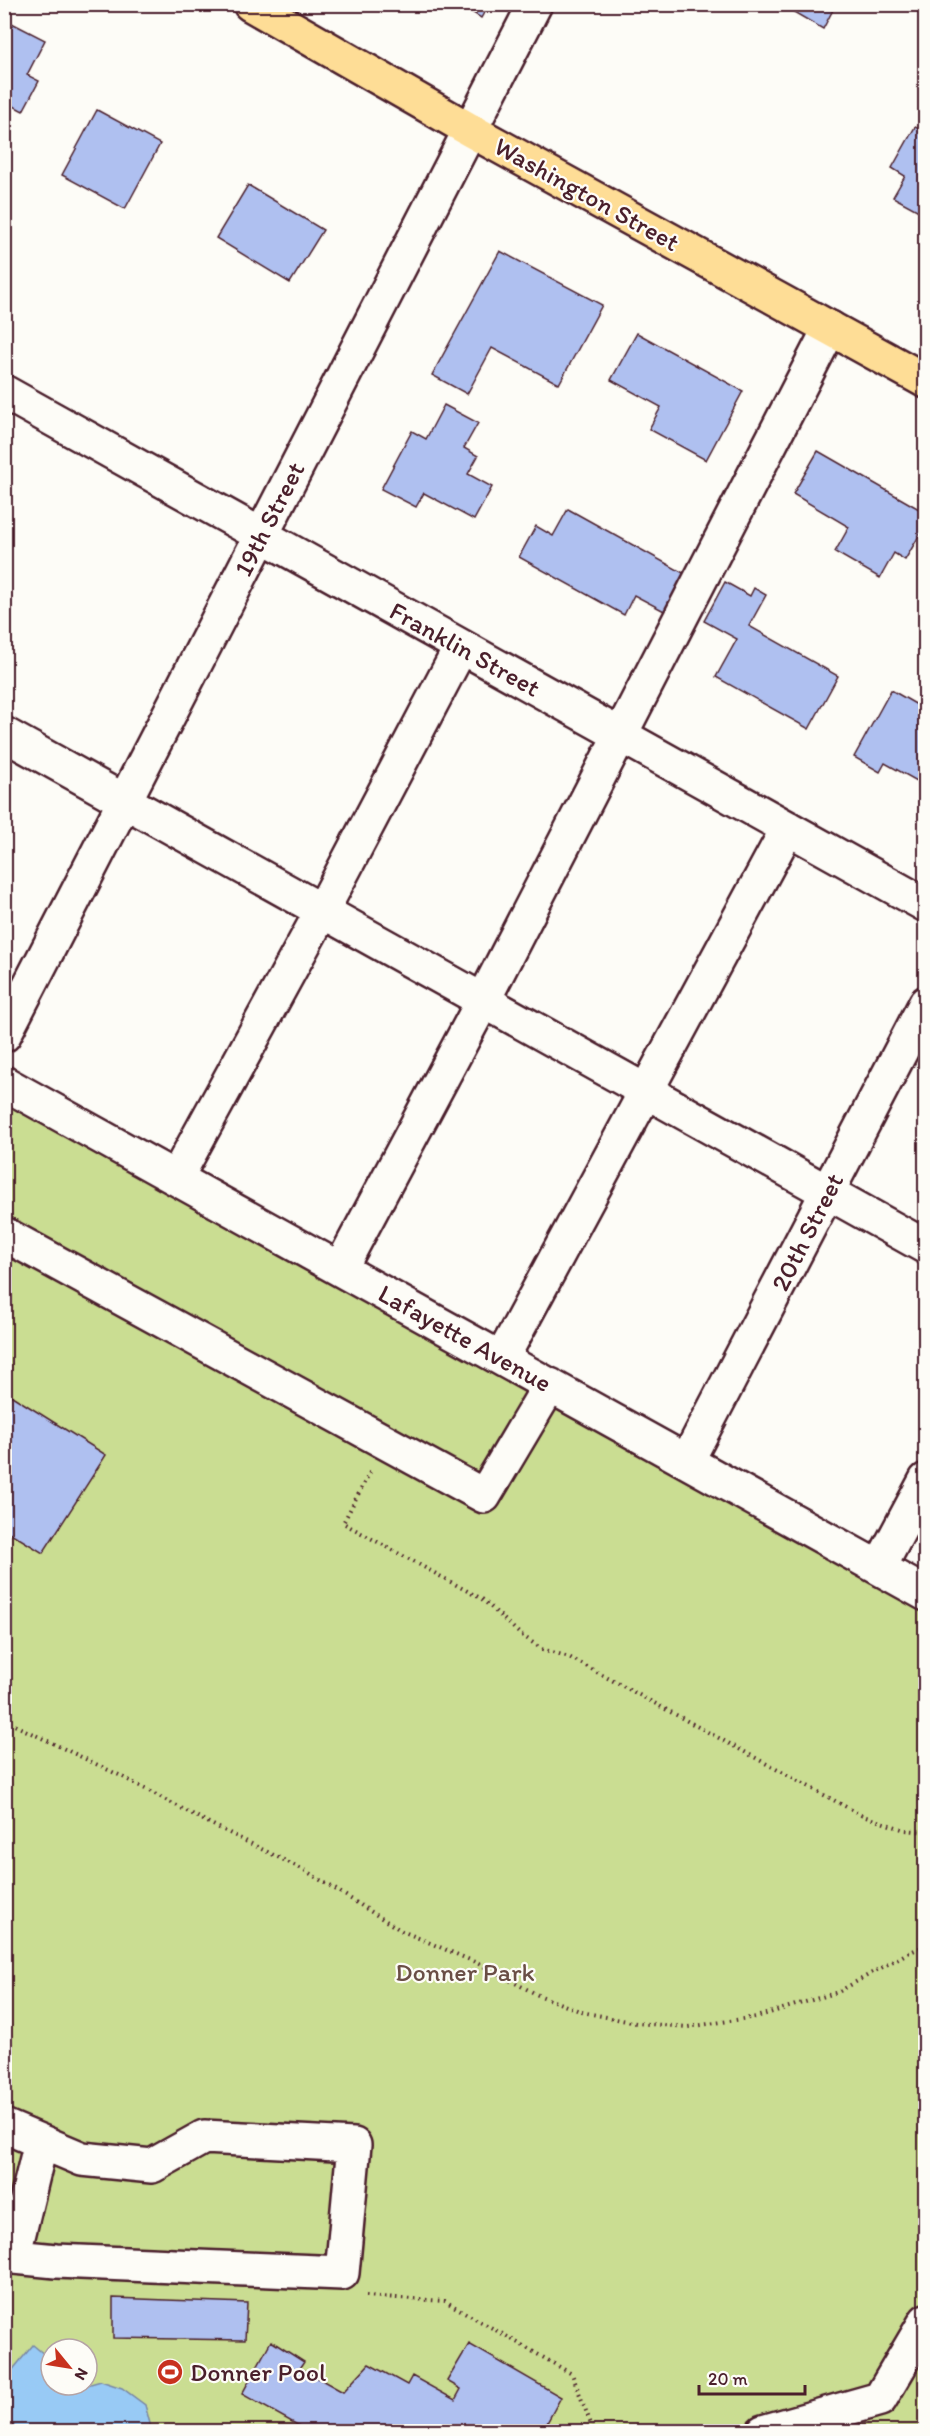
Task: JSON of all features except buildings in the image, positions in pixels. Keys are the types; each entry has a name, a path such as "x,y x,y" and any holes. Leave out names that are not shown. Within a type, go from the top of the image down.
{"main road":[{"name":"Washington Street","path":"250,4 470,129 926,381"}],"street":[{"name":"19th Street","path":"4,1035 535,4"},
{"path":"340,1269 483,1001 830,328"},
{"name":"Franklin Street","path":"4,392 926,905"},
{"path":"176,1178 322,911 461,647"},
{"path":"4,734 926,1247"},
{"path":"502,1358 788,828"},
{"name":"20th Street","path":"687,1461 926,1004"},
{"name":"Lafayette Avenue","path":"4,1083 926,1594"},
{"path":"4,1234 484,1496 550,1385"},
{"path":"879,1568 926,1480"},
{"path":"4,2126 82,2159 152,2166 204,2138 354,2145 342,2273 68,2262 9,2256 41,2142"},
{"path":"863,2432 926,2321"},
{"path":"763,2432 880,2400"}],"path":[{"path":"386,1443 343,1523 482,1599 520,1634 542,1649 569,1657 863,1816 905,1830 926,1832"},
{"path":"4,1720 121,1776 306,1871 402,1931 477,1963 538,1995 582,2012 636,2024 688,2026 756,2017 838,1992 926,1945"},
{"path":"362,2296 445,2301 572,2374 594,2432"}],"green space":[{"name":"Donner Park","path":"4,1084 925,1595 925,2431 5,2431"}],"water":[{"path":"33,2345 39,2350 39,2397 99,2397 99,2382 101,2381 122,2388 145,2405 152,2431 20,2431 5,2418 5,2379"}],"place":[{"name":"Donner Pool","path":"170,2372"}]}
